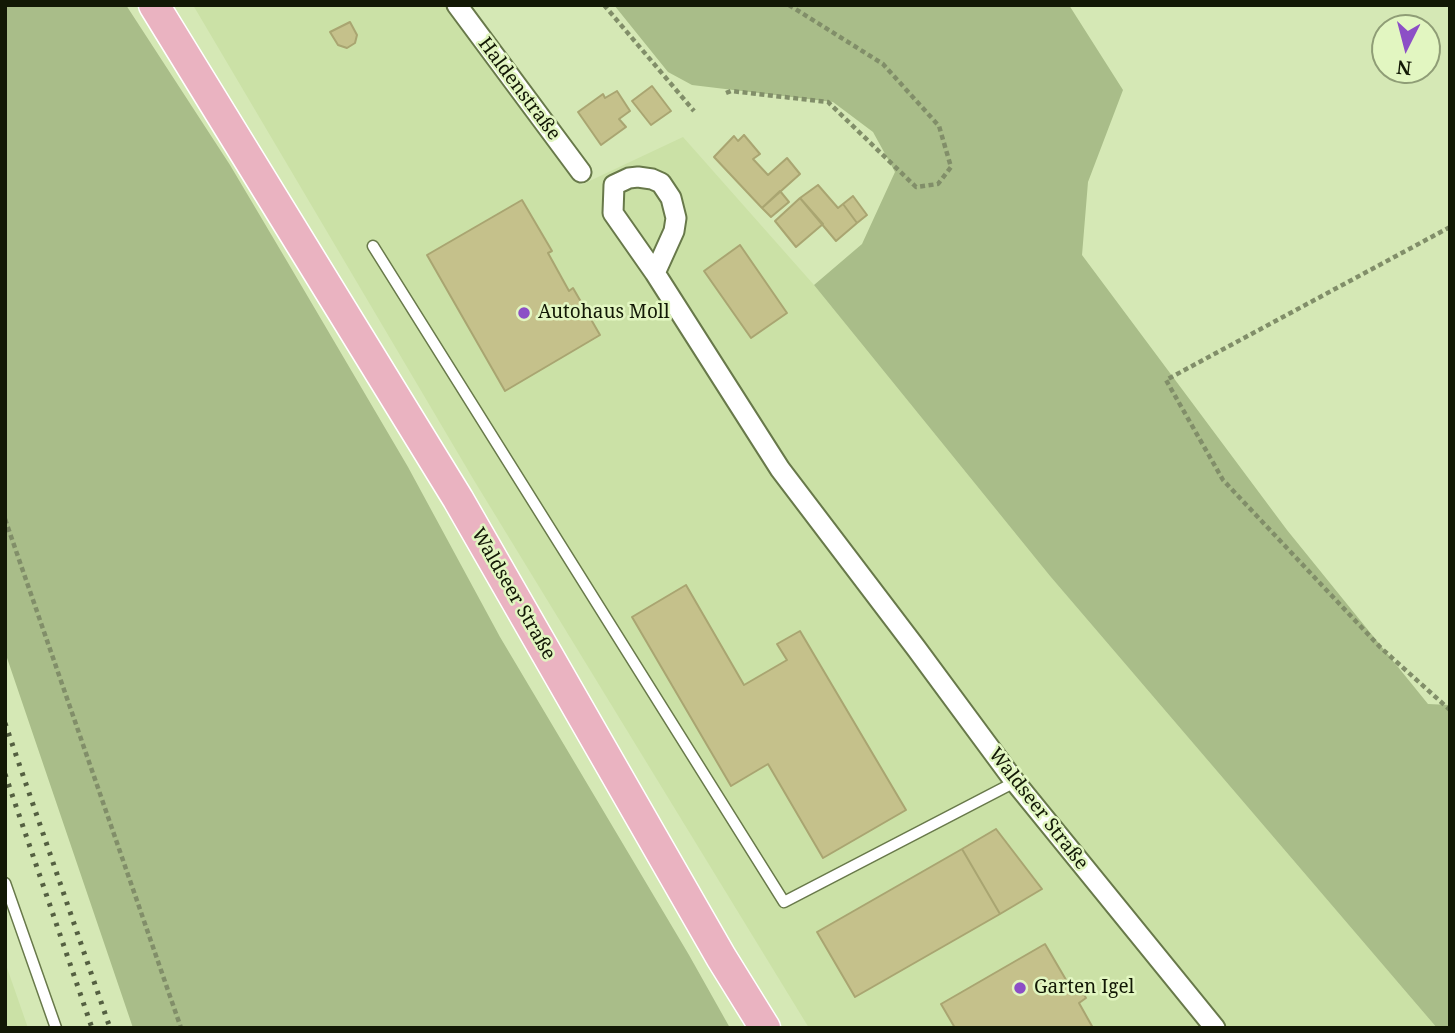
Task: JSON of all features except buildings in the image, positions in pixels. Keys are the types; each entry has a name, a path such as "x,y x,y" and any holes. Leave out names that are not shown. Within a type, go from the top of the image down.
{"main road":[{"name":"Waldseer Straße","path":"154,5 458,499 720,957 765,1028"}],"street":[{"name":"Haldenstraße","path":"457,5 581,172"},
{"name":"Waldseer Straße","path":"655,273 674,231 676,218 671,198 661,183 652,179 629,178 614,185 613,213 655,273 780,469 1015,782 1215,1028"}],"lane":[{"path":"373,246 784,902 1015,782"},
{"path":"5,883 56,1028"}],"path":[{"path":"604,5 694,111"},
{"path":"726,93 730,91 828,102 916,187 938,184 951,167 939,126 883,64 789,5"},
{"path":"1450,227 1166,380 1223,480 1380,647 1450,710"},
{"path":"5,519 181,1028"}],"shaded area":[{"path":"5,5 126,5 230,165 291,268 408,467 500,637 730,1028 133,1028 5,652"},
{"path":"193,5 447,5 581,185 683,137 814,285 1050,576 1437,1028 809,1028 475,482"},
{"path":"614,5 1069,5 1123,90 1088,182 1082,255 1287,530 1428,704 1450,705 1450,1028 1437,1028 1050,576 814,285 862,244 895,172 873,132 833,102 692,85 668,72"},
{"path":"5,962 28,1028 5,1028"}],"railway":[{"path":"5,723 110,1028"},
{"path":"5,774 92,1028"}],"place":[{"name":"Autohaus Moll","path":"524,313"},
{"name":"Garten Igel","path":"1020,988"}]}
